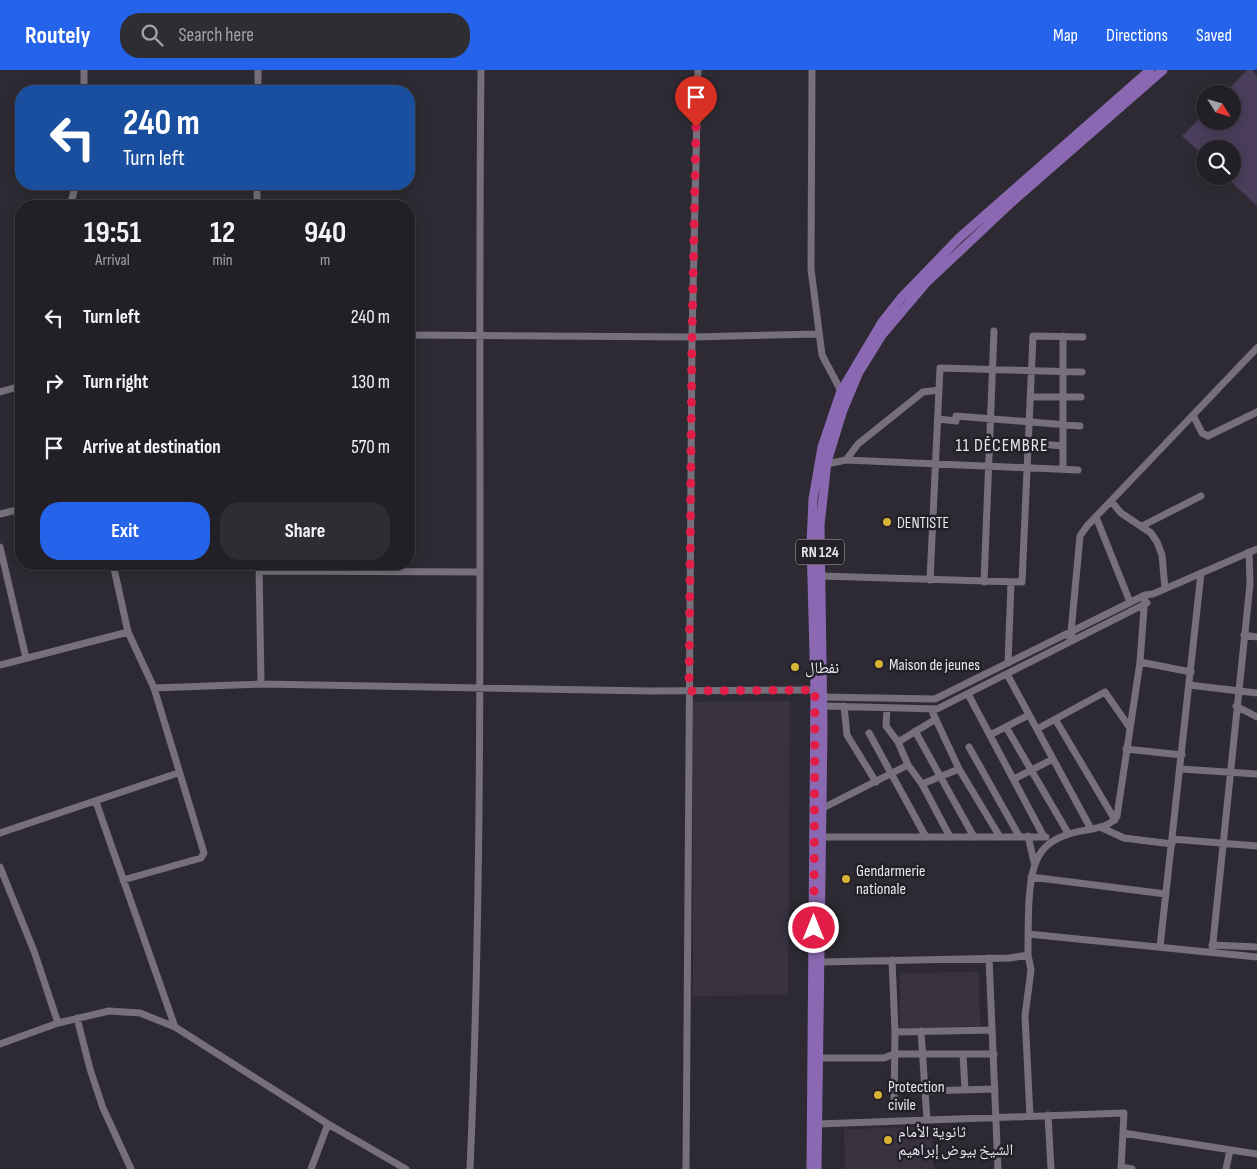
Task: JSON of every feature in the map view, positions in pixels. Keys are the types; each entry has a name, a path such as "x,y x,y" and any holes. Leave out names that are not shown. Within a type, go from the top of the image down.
{"main road":[{"name":"RN 124","path":"818,1169 823,837 820,525 827,464 841,391 882,322 991,215 1150,70"},
{"name":"RN 124","path":"991,215 1163,70"},
{"name":"RN 124","path":"811,1169 815,690 811,544 813,499 822,447 839,409 882,335 930,273"}],"street":[{"path":"84,70 84,85"},
{"path":"258,70 258,85"},
{"path":"470,1169 480,688 478,334 481,70"},
{"path":"686,1169 692,337 698,70"},
{"path":"812,70 811,268 822,355 841,391"},
{"path":"984,582 994,331"},
{"path":"415,335 692,337 819,334"},
{"path":"821,576 1022,582 1033,336 1083,336"},
{"path":"1062,469 1063,336"},
{"path":"1071,636 1077,546 1080,536 1257,348"},
{"path":"930,580 940,368 1082,372"},
{"path":"0,392 15,388"},
{"path":"846,460 858,444 923,392 939,390"},
{"path":"1030,397 1081,397"},
{"path":"1193,415 1202,433 1208,436 1257,412"},
{"path":"938,419 956,421 956,416 1080,426"},
{"path":"1028,444 1063,446"},
{"path":"827,464 846,460 1078,470"},
{"path":"1142,526 1201,496"},
{"path":"1111,501 1121,513 1151,533 1162,555 1165,589"},
{"path":"0,514 15,510"},
{"path":"1096,517 1130,602"},
{"path":"0,546 26,658"},
{"path":"823,701 844,706 937,709 1007,674 1130,602 1257,549"},
{"path":"1212,949 1250,584 1249,552"},
{"path":"114,570 128,632 154,688 178,773 204,853 203,855 124,880"},
{"path":"259,570 261,684"},
{"path":"391,570 479,572"},
{"path":"1160,947 1202,573"},
{"path":"1008,663 1011,583"},
{"path":"823,701 936,699 1008,663 1146,606 1153,594"},
{"path":"1115,820 1140,662 1146,606 1145,595"},
{"path":"0,665 128,632"},
{"path":"1244,636 1257,637"},
{"path":"1140,662 1191,672"},
{"path":"1007,674 1091,829"},
{"path":"154,688 261,684 689,691 815,690"},
{"path":"1189,686 1257,693"},
{"path":"1037,729 1105,692 1130,728"},
{"path":"968,694 1044,837"},
{"path":"844,706 847,735 876,782"},
{"path":"1236,706 1257,717"},
{"path":"887,708 886,726 898,742 908,765 922,784 950,837"},
{"path":"931,709 958,769 1000,838"},
{"path":"990,735 1029,716"},
{"path":"898,742 936,719"},
{"path":"1055,719 1115,820"},
{"path":"1006,727 1068,833"},
{"path":"915,732 974,837"},
{"path":"869,733 926,837"},
{"path":"969,747 1020,836"},
{"path":"1126,749 1182,755"},
{"path":"1014,780 1053,759"},
{"path":"823,808 908,765"},
{"path":"922,784 958,769"},
{"path":"1181,770 1257,774"},
{"path":"0,833 178,773"},
{"path":"96,802 175,1027"},
{"path":"1034,862 1055,839 1068,833 1100,827 1115,820"},
{"path":"1100,827 1124,838 1223,842 1257,846"},
{"path":"1028,836 1034,862 1031,877 1028,934 1028,955 1031,970 1025,1016 1030,1116"},
{"path":"823,837 1000,838 1028,836 1055,839"},
{"path":"0,867 34,951 58,1023"},
{"path":"1031,877 1166,894"},
{"path":"1028,934 1160,947 1212,949 1257,947"},
{"path":"1212,949 1257,957"},
{"path":"822,962 989,958 1028,955"},
{"path":"989,958 998,1169"},
{"path":"892,960 896,1032 894,1105"},
{"path":"0,1044 77,1018 109,1011 140,1013 175,1027 328,1124 406,1169"},
{"path":"77,1018 90,1069 103,1108 131,1169"},
{"path":"896,1032 992,1030"},
{"path":"921,1032 927,1120"},
{"path":"820,1058 884,1058 894,1054 994,1054"},
{"path":"963,1054 965,1090"},
{"path":"925,1091 995,1089"},
{"path":"818,1124 1124,1112 1121,1168 1132,1169"},
{"path":"1048,1115 1051,1169"},
{"path":"311,1169 328,1124"},
{"path":"1123,1133 1257,1154"},
{"path":"1226,1169 1230,1150"}],"shaded area":[{"path":"1247,70 1252,70 1257,75 1257,206 1235,185 1241,185 1241,140 1196,140 1196,149 1182,136 1196,122 1196,130 1241,130 1241,85 1233,85"},
{"path":"790,701 788,995 693,996 693,702"},
{"path":"979,972 980,1026 900,1028 900,973"},
{"name":"ثانوية الأمام الشيخ بيوض إبراهيم","path":"931,1127 934,1169 845,1169 844,1129"}],"place":[{"name":"DENTISTE","path":"887,522"},
{"name":"Maison de jeunes","path":"879,664"},
{"name":"نفطال","path":"795,667"},
{"name":"Gendarmerie nationale","path":"846,879"},
{"name":"Protection civile","path":"878,1095"},
{"name":"ثانوية الأمام الشيخ بيوض إبراهيم","path":"888,1140"}],"district":[{"name":"11 DÉCEMBRE","path":"1002,445"}],"route":[{"path":"696,127 689,691 815,690 814,928"}]}
